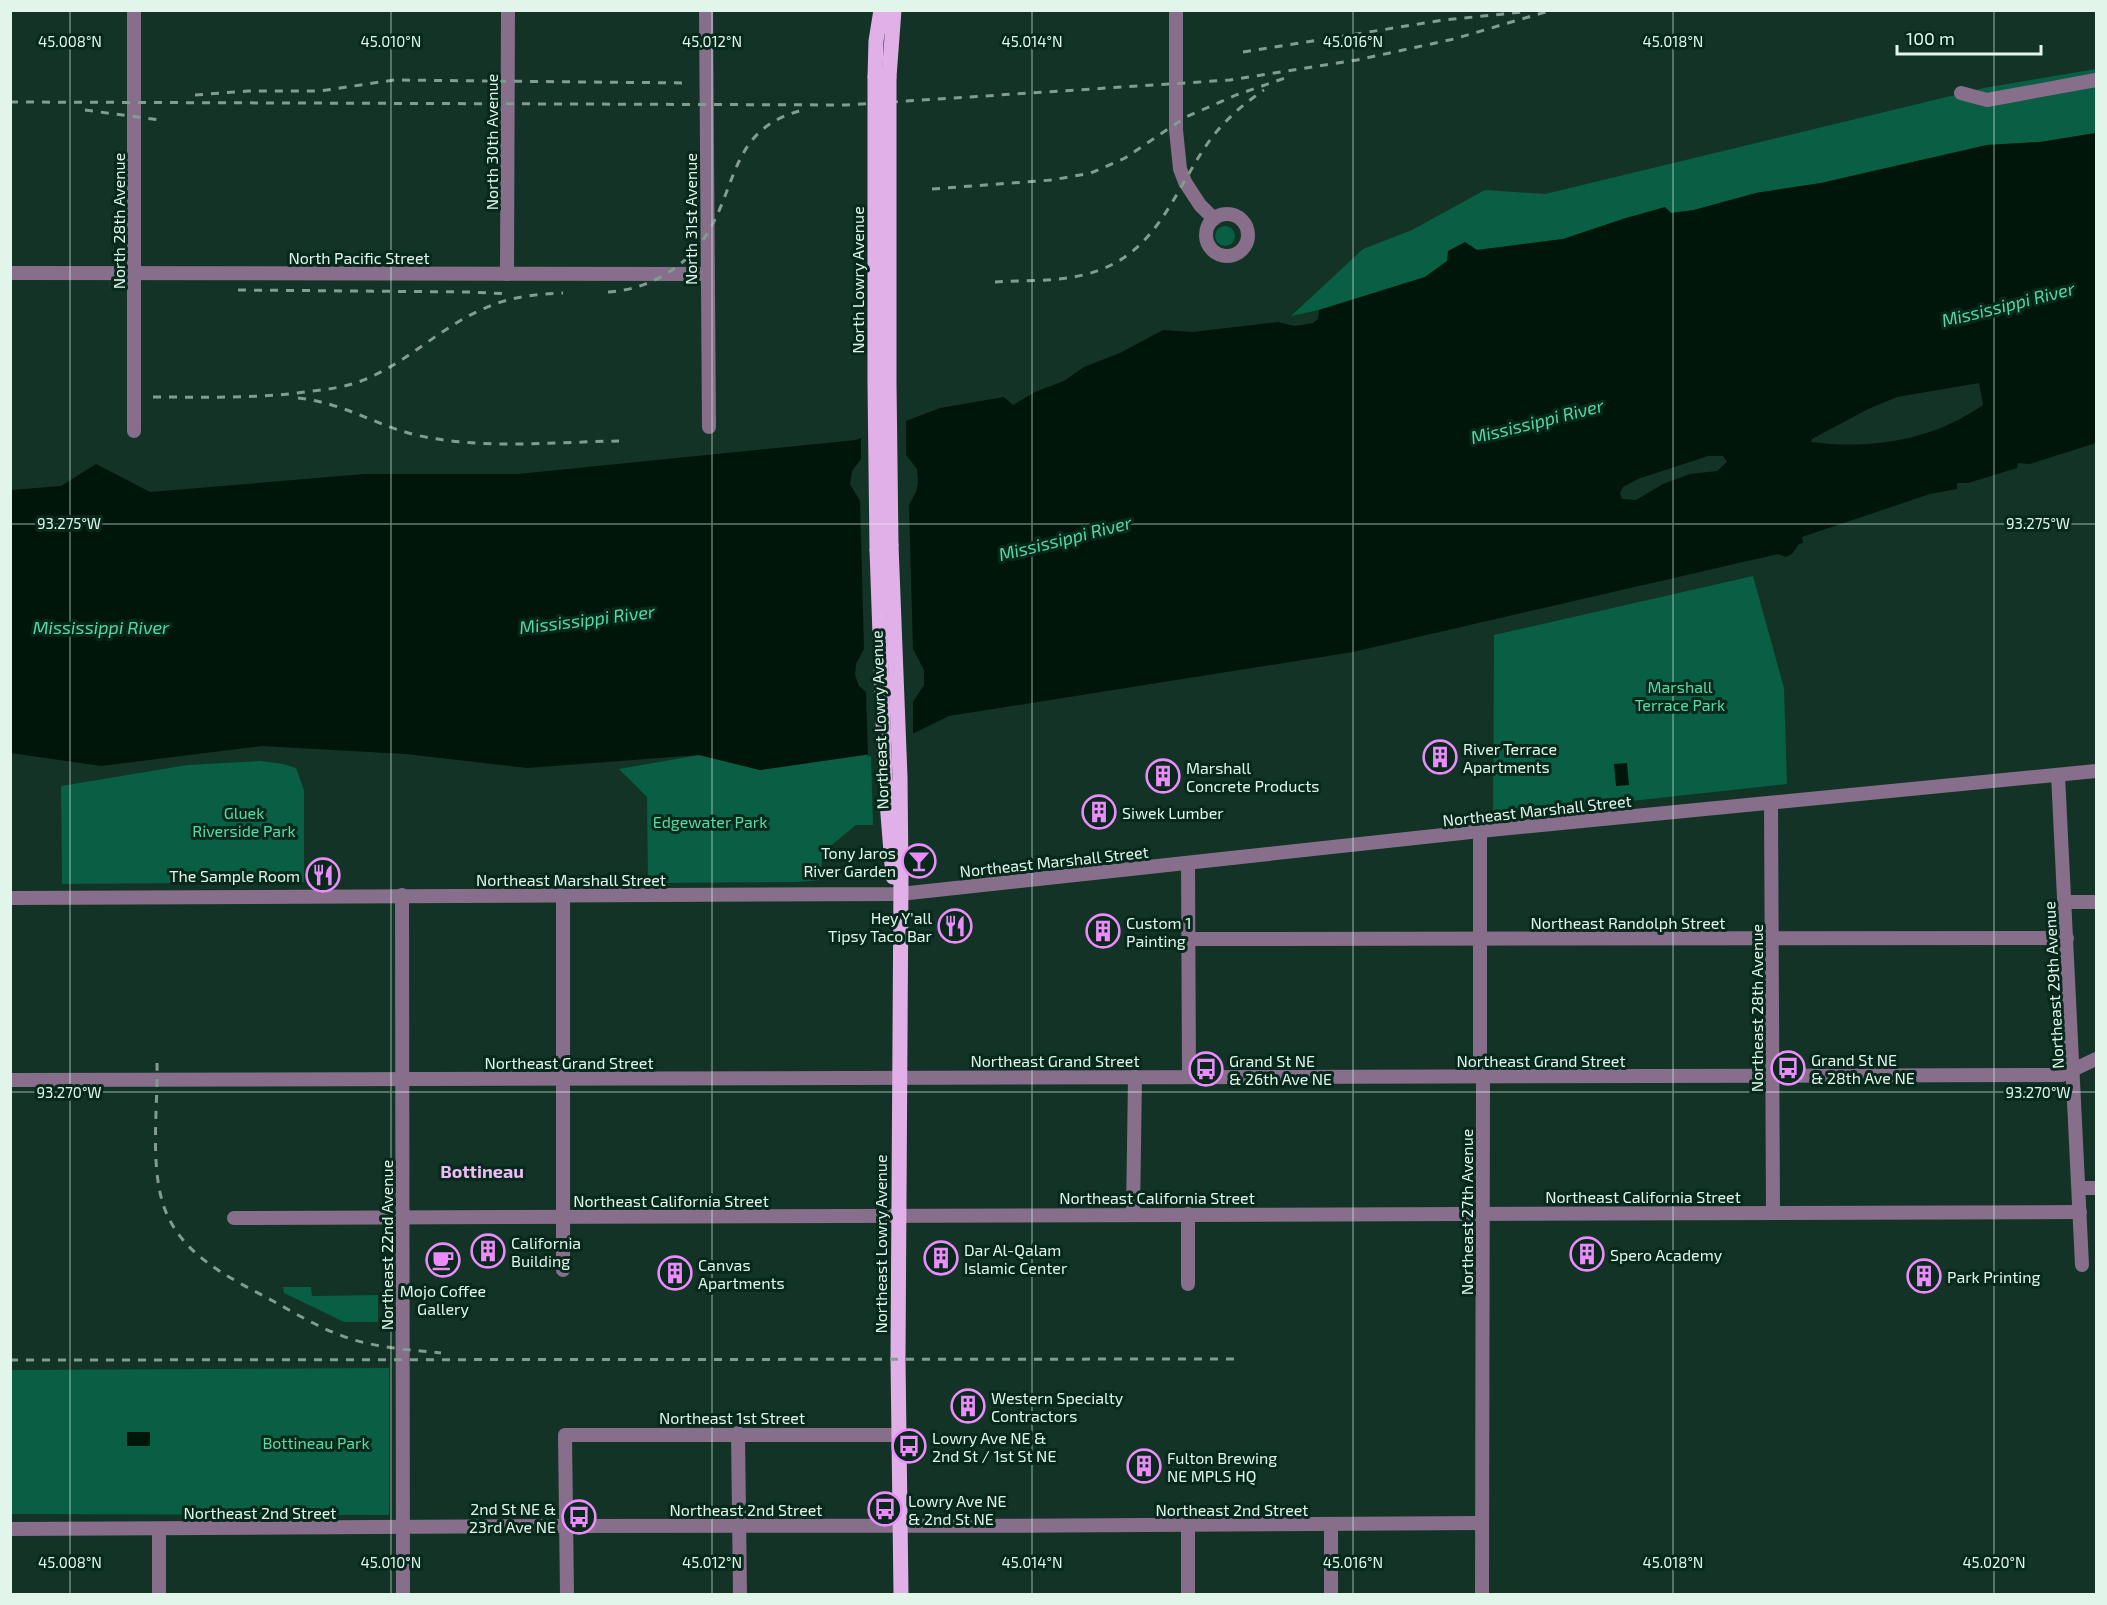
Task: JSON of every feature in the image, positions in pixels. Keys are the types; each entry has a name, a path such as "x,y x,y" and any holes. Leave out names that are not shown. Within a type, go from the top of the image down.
{"main road":[{"name":"North Lowry Avenue","path":"881,10 876,40 882,77"},
{"name":"North Lowry Avenue","path":"884,547 875,384 882,77 894,10"},
{"name":"Northeast Lowry Avenue","path":"884,547 892,777 900,894 898,1435 901,1594"}],"street":[{"name":"North 28th Avenue","path":"134,10 134,431"},
{"name":"North 30th Avenue","path":"507,274 508,10"},
{"name":"North 31st Avenue","path":"706,10 706,274 709,427"},
{"path":"1176,10 1176,130 1180,169 1185,182 1200,205 1214,219"},
{"path":"1961,93 1987,100 2097,80"},
{"name":"North Pacific Street","path":"10,273 706,274"},
{"name":"Northeast Marshall Street","path":"10,898 900,894 1480,831 2097,771"},
{"name":"Northeast 29th Avenue","path":"2058,775 2082,1265"},
{"name":"Northeast 28th Avenue","path":"1771,804 1773,1212"},
{"name":"Northeast 27th Avenue","path":"1480,831 1480,1062 1483,1076 1482,1594"},
{"path":"1188,864 1189,1076"},
{"name":"Northeast 22nd Avenue","path":"402,895 403,1594"},
{"path":"563,896 563,1270"},
{"path":"2065,902 2097,902"},
{"name":"Northeast Randolph Street","path":"1188,939 2067,938"},
{"name":"Northeast Grand Street","path":"10,1080 2062,1075 2097,1059"},
{"path":"1133,1214 1135,1077"},
{"path":"2079,1188 2097,1188"},
{"name":"Northeast California Street","path":"234,1218 2080,1212"},
{"path":"1188,1214 1188,1284"},
{"path":"738,1433 740,1594"},
{"name":"Northeast 1st Street","path":"566,1526 565,1435 738,1433 898,1435"},
{"name":"Northeast 2nd Street","path":"10,1529 1188,1526 1482,1523"},
{"path":"1331,1524 1331,1594"},
{"path":"566,1526 567,1594"},
{"path":"1188,1526 1188,1594"},
{"path":"159,1529 159,1594"}],"green space":[{"path":"2096,69 2096,133 2040,142 1987,145 1821,183 1756,193 1694,210 1671,213 1665,208 1563,239 1477,250 1447,261 1425,277 1319,310 1291,316 1363,249 1412,230 1485,190 1545,194 1984,88"},
{"path":"1225,226 1232,229 1235,236 1232,243 1225,246 1218,243 1215,236 1218,229"},
{"name":"Marshall Terrace Park","path":"1753,576 1784,688 1787,784 1493,816 1494,635"},
{"name":"Edgewater Park","path":"871,754 873,825 856,825 822,853 821,880 648,883 647,797 619,769 699,755 760,770"},
{"name":"Gluek Riverside Park","path":"260,761 296,768 304,790 304,882 62,884 61,786 187,765"},
{"path":"283,1287 311,1287 312,1296 378,1295 378,1322 344,1322 284,1293"},
{"name":"Bottineau Park","path":"389,1368 389,1515 11,1514 11,1370"}],"water":[{"name":"Mississippi River","path":"2096,133 2096,443 2030,464 2018,463 2017,468 1968,483 1957,483 1957,489 1930,494 1802,537 1803,543 1786,557 1778,554 1353,652 949,716 871,754 760,770 699,755 527,768 406,754 262,746 101,766 11,753 11,490 61,486 96,464 150,492 365,474 518,474 856,440 940,408 1004,397 1013,405 1035,392 1064,381 1084,367 1120,353 1163,330 1192,332 1278,322 1295,326 1313,323 1318,319 1319,310 1425,277 1447,261 1448,251 1465,242 1477,250 1563,239 1665,207 1671,213 1694,210 1756,193 1821,183 1987,145 2040,142","holes":["1979,383 1983,405 1944,427 1901,440 1879,443 1857,445 1811,442 1812,439 1868,409 1897,397","1708,456 1723,456 1727,462 1717,471 1690,474 1663,484 1636,500 1622,499 1620,493 1623,487 1638,479"]},
{"path":"1627,763 1629,785 1616,786 1614,764"},
{"path":"127,1432 150,1432 150,1446 127,1446"}],"pier":[{"path":"906,418 906,455 917,469 918,483 909,505 913,649 924,670 924,685 913,702 913,737 868,757 866,692 859,686 855,675 856,664 864,649 860,501 850,484 852,471 861,459 861,435"}],"railway":[{"path":"10,102 846,105 1230,80 1357,60 1454,39 1552,10"},
{"path":"1243,52 1444,20 1523,12"},
{"path":"932,189 1052,180 1091,173 1125,158 1186,117 1236,95 1285,78"},
{"path":"195,95 248,91 320,91 394,80 687,83"},
{"path":"995,282 1076,277 1111,265 1131,253 1161,220 1210,140 1235,113 1264,90"},
{"path":"608,292 651,282 677,267 688,257 707,234 740,158 750,142 764,128 782,117 807,109"},
{"path":"85,110 160,120"},
{"path":"238,290 510,294"},
{"path":"153,397 292,394 349,385 377,374 452,326 492,305 522,297 563,293"},
{"path":"298,398 330,404 401,431 441,440 491,444 619,441"},
{"path":"157,1063 156,1152 159,1188 163,1204 181,1238 208,1263 223,1273 301,1317 331,1331 373,1345 441,1353"},
{"path":"10,1360 1240,1359"}],"place":[{"name":"River Terrace Apartments","path":"1440,757"},
{"name":"Marshall Concrete Products","path":"1163,776"},
{"name":"Siwek Lumber","path":"1099,812"},
{"name":"Tony Jaros River Garden","path":"919,861"},
{"name":"The Sample Room","path":"323,875"},
{"name":"Hey Y'all Tipsy Taco Bar","path":"955,926"},
{"name":"Custom 1 Painting","path":"1103,931"},
{"name":"Grand St NE & 28th Ave NE","path":"1788,1068"},
{"name":"Grand St NE & 26th Ave NE","path":"1206,1069"},
{"name":"California Building","path":"488,1251"},
{"name":"Spero Academy","path":"1587,1254"},
{"name":"Dar Al-Qalam Islamic Center","path":"941,1258"},
{"name":"Mojo Coffee Gallery","path":"443,1260"},
{"name":"Canvas Apartments","path":"675,1273"},
{"name":"Park Printing","path":"1924,1276"},
{"name":"Western Specialty Contractors","path":"968,1406"},
{"name":"Lowry Ave NE & 2nd St / 1st St NE","path":"909,1446"},
{"name":"Fulton Brewing NE MPLS HQ","path":"1144,1466"},
{"name":"Lowry Ave NE & 2nd St NE","path":"885,1509"},
{"name":"2nd St NE & 23rd Ave NE","path":"579,1517"}],"district":[{"name":"Bottineau","path":"482,1171"}]}
